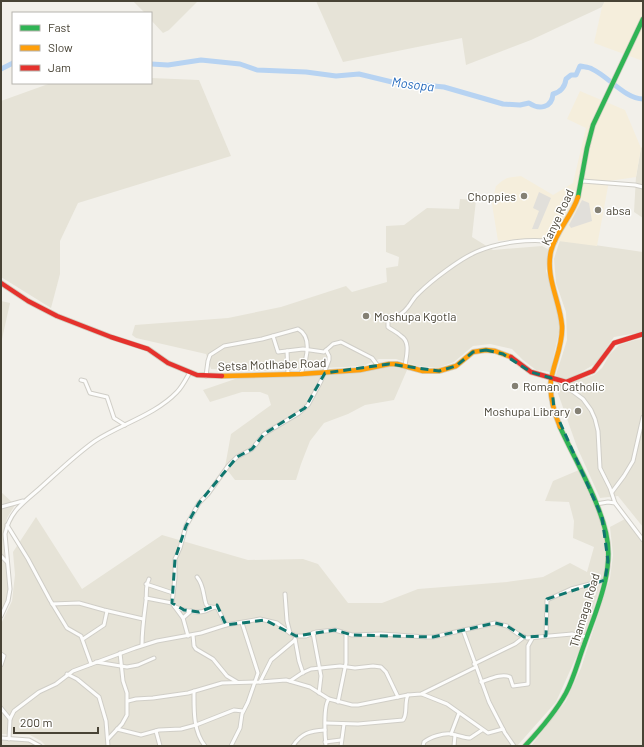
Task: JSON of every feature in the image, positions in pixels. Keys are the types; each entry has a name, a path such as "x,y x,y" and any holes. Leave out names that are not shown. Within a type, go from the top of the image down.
{"main road":[{"name":"Kanye Road","path":"551,378 561,343 562,319 551,280 551,252 558,234 576,203 582,181 589,138 595,120 643,19"},
{"name":"Setsa Motlhabe Road","path":"1,283 28,301 57,316 111,337 148,349 168,363 190,372 206,376 301,374 360,370 389,364 405,366 423,371 439,371 456,366 473,352 486,350 503,354 510,357 531,372 559,381"},
{"path":"559,381 566,382 589,373 598,366 614,343 643,334"},
{"name":"Thamaga Road","path":"525,746 546,724 565,697 587,637 605,580 608,561 608,542 602,517 559,423 551,397 551,378"}],"street":[{"path":"582,181 632,184 643,187"},
{"path":"405,366 407,347 406,342 401,336 388,327 387,322 406,310 420,292 471,254 481,250 496,245 514,242 536,240 555,242"},
{"path":"206,376 210,355 224,346 273,336 296,329 300,329 306,338 307,357 301,374"},
{"path":"273,336 277,352 307,349 322,352 333,344 341,342 372,358 378,366"},
{"path":"172,603 175,559 180,548 184,530 199,503 208,494 228,466 237,457 252,448 264,434 305,408 310,402 325,372 329,358 326,350"},
{"path":"287,351 288,374"},
{"path":"1,616 9,596 10,582 5,534 7,525 16,509 86,448 107,434 153,410 170,399 177,392 190,372"},
{"path":"81,380 85,381 90,393 106,397 113,417 126,425"},
{"path":"559,381 583,399 591,410 597,425 600,468 612,492 615,503 643,540"},
{"path":"612,492 633,461 643,417"},
{"path":"1,507 25,500"},
{"path":"596,504 608,502 615,503"},
{"path":"7,525 67,628 80,634 91,664"},
{"path":"1,556 7,562"},
{"path":"197,578 200,581 204,592 206,604 208,607 219,608 226,625"},
{"path":"142,646 146,584 149,579"},
{"path":"546,636 547,600 571,589 605,580"},
{"path":"146,584 173,593"},
{"path":"285,594 287,621 290,633"},
{"path":"146,598 172,603 183,618 188,636"},
{"path":"52,604 66,602 79,603 143,618"},
{"path":"175,607 184,610 202,612 212,607"},
{"path":"83,639 104,625 108,611"},
{"path":"183,618 192,611"},
{"path":"9,738 10,719 16,709 39,692 56,684 67,674 95,662 157,641 193,635 226,625 265,620 277,623 294,635 306,636 313,633 335,630 346,634 434,637 487,624 501,624 507,626 524,637"},
{"path":"231,746 240,728 243,711 248,702 257,675 242,623"},
{"path":"463,630 481,682 503,729 514,746"},
{"path":"313,633 320,668 321,682 319,693"},
{"path":"338,702 347,658 346,634"},
{"path":"128,701 136,698 153,698 194,691 217,684 238,682 254,683 281,680 310,687 329,699 338,702 358,705 408,695 421,694 524,637 572,634 587,637"},
{"path":"193,635 194,646 196,649 213,659 228,676 238,682"},
{"path":"294,635 303,673"},
{"path":"481,682 491,678 507,676 510,677 513,686 528,684 528,646 534,637"},
{"path":"260,682 271,660 295,640"},
{"path":"108,739 128,715 127,690 123,681 120,653"},
{"path":"1,654 5,658 1,665"},
{"path":"95,662 122,667 132,667 154,658"},
{"path":"290,681 311,669 345,666 355,668 373,666 383,668 398,697"},
{"path":"67,674 77,679 99,697 106,720 108,746"},
{"path":"433,688 433,699"},
{"path":"194,691 196,725 200,739 205,746"},
{"path":"421,694 446,704 482,730 489,733 503,729"},
{"path":"326,722 365,724 403,720 406,716 405,703 408,695"},
{"path":"329,699 326,704 326,744 341,740"},
{"path":"1,708 10,719"},
{"path":"117,729 138,735 156,731 182,729 234,710 243,711"},
{"path":"454,746 453,735 458,713"},
{"path":"341,746 344,724"},
{"path":"294,746 297,739 302,736 312,732 325,730"},
{"path":"423,746 424,742 428,739 441,735 453,735 470,738 482,730"},
{"path":"156,731 160,746"},
{"path":"1,738 29,740 40,746"}],"highlighted area":[{"path":"486,350 503,354 531,372 551,378 554,409 602,517 608,561 605,580 547,599 546,636 524,637 507,626 495,623 433,637 352,635 335,630 296,636 265,620 226,625 217,605 199,612 184,610 172,603 175,559 186,526 199,503 237,457 252,449 264,434 305,408 325,373 389,364 439,371 456,366 473,352"}],"shaded area":[{"path":"133,1 198,1 169,30 163,33 152,21 152,12 144,12"},
{"path":"316,1 605,1 602,7 531,40 466,65 462,38 343,62"},
{"path":"605,1 643,1 643,61 594,43 602,7"},
{"path":"152,78 199,80 231,156 78,203 60,241 60,274 51,308 1,277 1,101 48,84 152,84"},
{"path":"580,91 625,110 641,148 636,177 609,181 597,246 535,238 498,241 492,204 496,186 502,181 507,178 521,176 553,195 573,183 586,128 567,119"},
{"path":"643,146 643,218 634,212 636,177 641,148"},
{"path":"539,192 551,198 538,229 532,229 539,211 533,208"},
{"path":"460,199 476,200 472,237 493,250 542,246 548,249 546,271 557,304 560,328 550,372 536,370 512,349 490,344 473,346 454,362 438,368 417,366 396,359 379,359 363,366 252,371 211,369 206,354 136,338 132,335 135,325 228,318 281,307 346,286 352,292 387,282 386,268 398,266 399,257 386,252 386,226 404,225 427,208 459,209"},
{"path":"582,200 589,203 592,221 571,228 569,225"},
{"path":"560,240 643,252 643,332 614,337 595,364 571,378 564,379 555,378 567,340 566,312 556,283 554,259"},
{"path":"1,301 10,303 2,339 1,339"},
{"path":"643,339 643,527 618,496 600,498 577,447 555,385 594,375 602,368 610,354 619,345"},
{"path":"396,365 407,370 394,400 365,405 348,414 324,423 310,441 296,480 235,480 225,467 231,434 271,405 268,395 260,392 242,392 210,402 203,390 238,378 344,373"},
{"path":"579,470 600,515 607,543 605,572 582,644 556,702 517,746 46,746 41,741 30,735 1,734 1,624 12,601 15,575 13,552 36,517 82,589 162,535 248,560 303,559 318,564 348,603 382,603 418,589 507,582 543,577 570,563 587,572 594,547 573,538 574,521 569,502 545,501 553,481"},
{"path":"1,492 15,505 7,518 3,537 9,583 9,596 1,614"},
{"path":"625,519 643,544 643,746 531,746 566,701 581,668 610,578 613,555 610,527"},
{"path":"1,739 34,741 39,746 1,746"}],"waterway":[{"name":"Mosopa","path":"152,64 168,65 201,60 240,64 257,70 306,72 336,76 359,74 392,82 444,87 503,104 520,105 529,103 537,107 548,105 553,94 562,89 566,79 571,75 576,75 580,66 591,68 623,91 636,98 643,99"},
{"name":"Mosopa","path":"1,69 12,64"}],"traffic: fast":[{"path":"578,197 593,125 643,19"},
{"path":"525,746 552,714 569,687 599,604 608,562 606,533 598,506 560,427"}],"traffic: slow":[{"path":"560,427 552,404 551,380 561,340 562,326 559,307 551,280 550,261 553,244 572,211 578,197"},
{"path":"222,376 301,374 360,370 389,364 397,364 423,371 439,371 456,366 473,352 486,350 495,351 511,357"}],"traffic: jam":[{"path":"1,283 28,301 57,316 111,337 148,349 168,363 197,375 222,376"},
{"path":"511,357 531,372 566,382 593,371 614,343 643,334"}],"place":[{"name":"Choppies","path":"524,196"},
{"name":"absa","path":"598,210"},
{"name":"Moshupa Kgotla","path":"366,316"},
{"name":"Roman Catholic","path":"515,386"},
{"name":"Moshupa Library","path":"578,411"}]}
